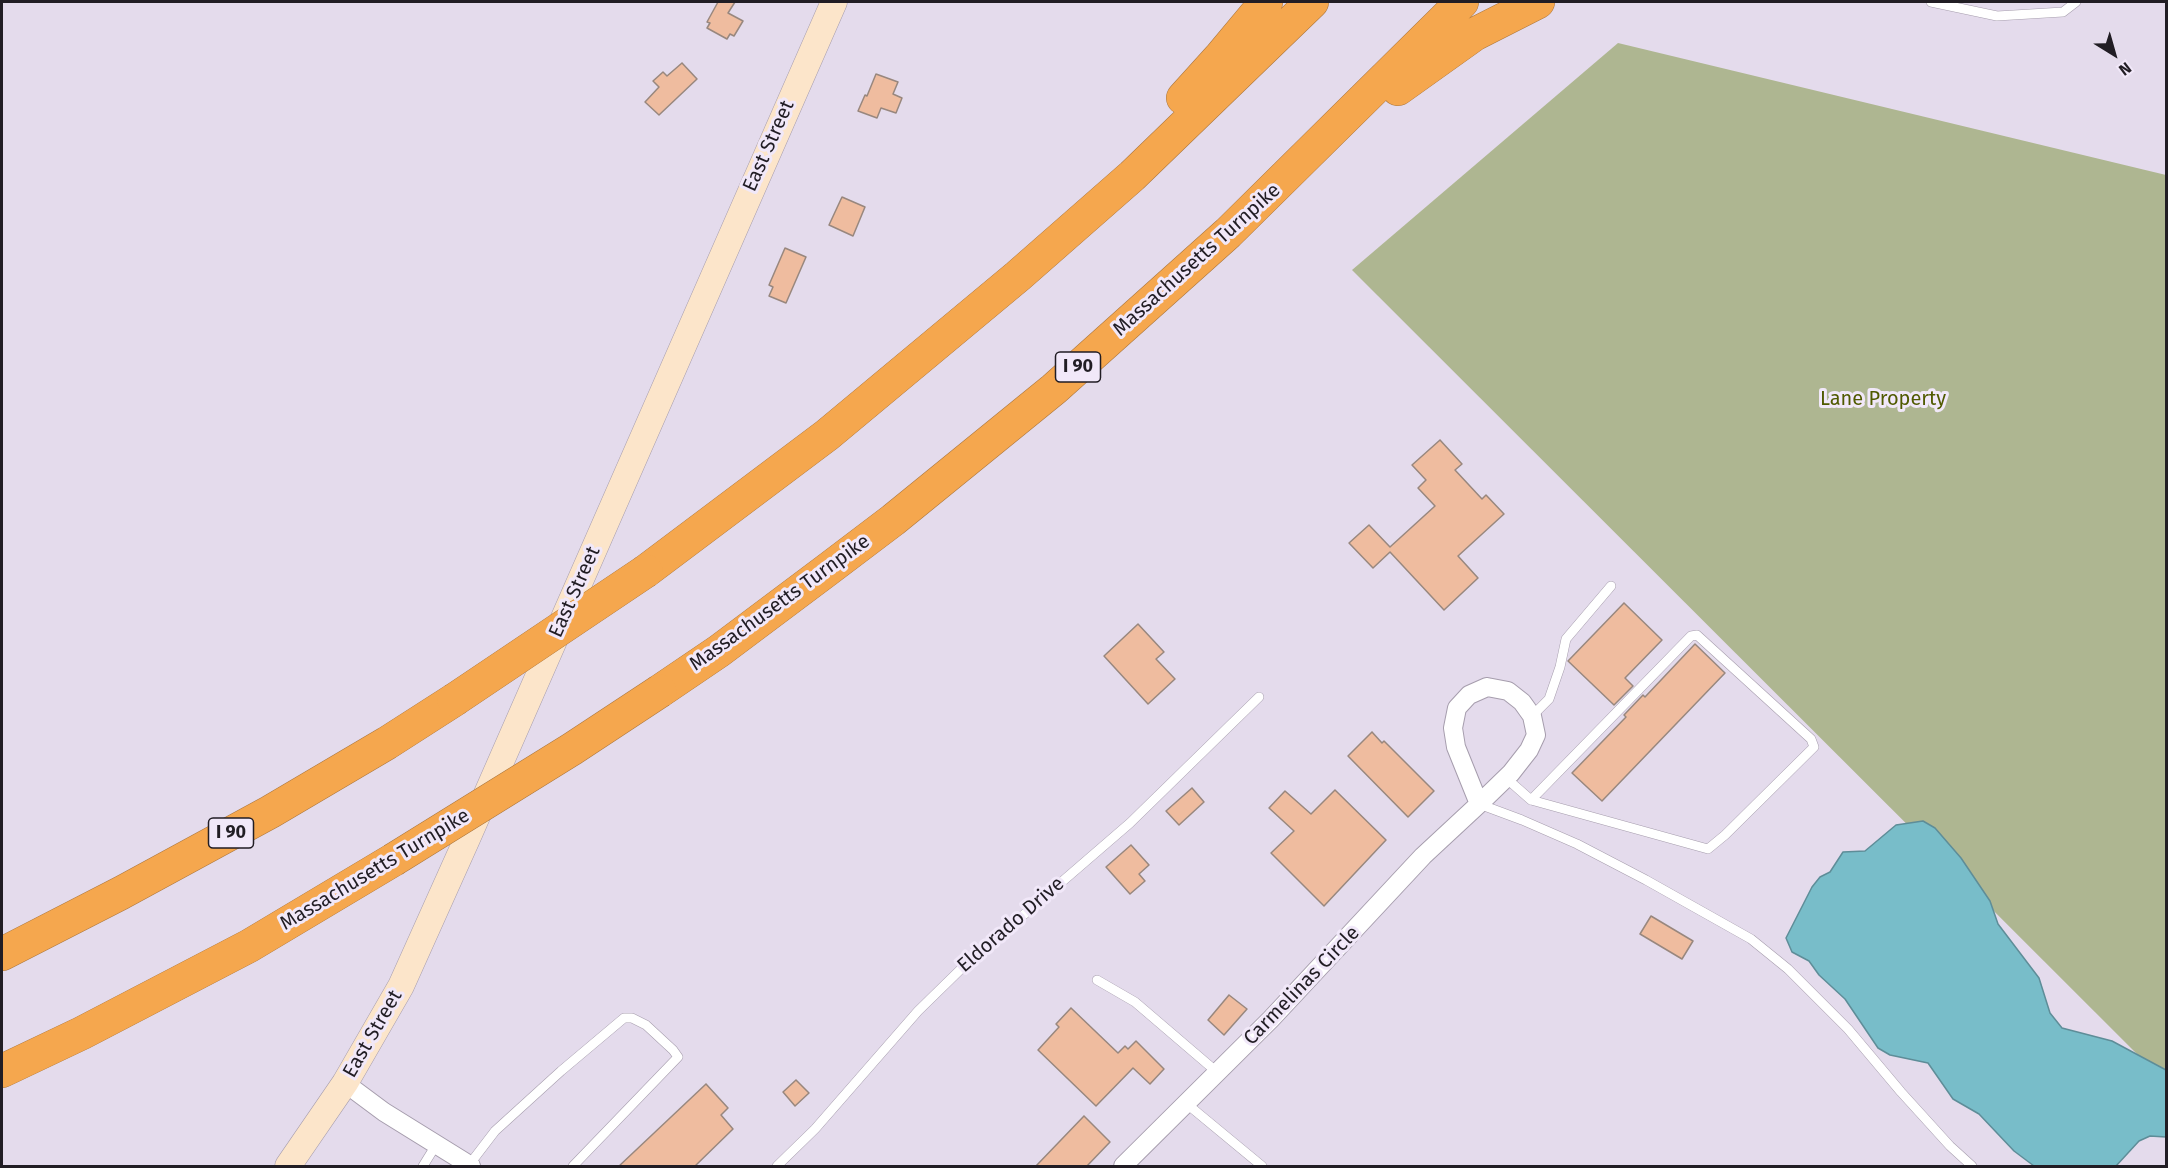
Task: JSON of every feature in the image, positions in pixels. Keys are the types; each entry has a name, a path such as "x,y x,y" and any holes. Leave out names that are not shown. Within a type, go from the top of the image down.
{"highway":[{"path":"984,305 1184,98 1266,2"},
{"name":"I 90","path":"2,954 121,893 270,812 387,743 646,571 826,435 984,305 1132,176 1312,2"},
{"name":"Massachusetts Turnpike","path":"2,1071 249,946 393,861 572,749 719,651 902,512 1045,396 1180,277 1294,169 1462,2"},
{"path":"1294,169 1475,34 1538,2"}],"main road":[{"name":"East Street","path":"288,1167 345,1083 401,986 834,2"}],"street":[{"path":"1479,804 1456,747 1453,728 1457,708 1469,695 1487,687 1508,691 1522,702 1532,716"},
{"name":"Carmelinas Circle","path":"1124,1167 1218,1073 1424,856 1506,778 1529,750 1536,735 1532,716"},
{"path":"345,1083 384,1112 470,1166"}],"lane":[{"path":"1931,2 1997,16 2063,12 2076,2"},
{"path":"1532,716 1549,699 1560,667 1566,639 1611,586"},
{"path":"1506,778 1531,800 1708,849 1814,747 1811,739 1696,635 1691,636 1531,800"},
{"name":"Eldorado Drive","path":"777,1167 830,1112 918,1011 962,968 1130,823 1258,697"},
{"path":"1479,804 1577,844 1656,885 1751,939 1788,969 1848,1029 1901,1092 1972,1167"},
{"path":"1097,980 1135,1002 1218,1073"},
{"path":"470,1166 495,1131 624,1017 632,1018 646,1025 678,1057 573,1167"},
{"path":"1187,1104 1262,1167"},
{"path":"423,1167 436,1145"}],"green space":[{"name":"Lane Property","path":"1618,43 2166,175 2166,1083 1352,270"}],"water":[{"path":"1923,821 1935,828 1961,858 1990,901 1998,924 2039,978 2050,1013 2062,1028 2112,1041 2166,1070 2166,1137 2150,1136 2139,1141 2116,1166 2034,1166 2014,1151 1979,1114 1953,1099 1928,1063 1890,1055 1878,1048 1845,999 1819,975 1809,961 1792,952 1786,938 1812,887 1820,877 1830,872 1843,852 1865,851 1896,825"}],"building":[{"path":"718,2 735,2 728,13 743,21 734,36 730,34 727,39 707,28 710,23 707,22"},
{"path":"682,63 697,79 659,115 645,102 659,87 653,81 663,72 667,76"},
{"path":"876,74 898,82 893,94 902,98 896,113 881,108 877,118 858,111"},
{"path":"842,197 865,207 853,236 829,225"},
{"path":"785,248 806,257 786,303 769,296 773,287 769,285"},
{"path":"1440,440 1462,464 1455,470 1482,499 1486,495 1504,514 1458,556 1478,578 1444,610 1390,552 1373,568 1349,543 1369,525 1390,547 1435,506 1418,488 1426,480 1412,465"},
{"path":"1624,603 1662,640 1625,678 1633,686 1614,705 1568,661"},
{"path":"1138,624 1164,652 1156,659 1175,679 1148,704 1104,656"},
{"path":"1695,644 1725,673 1602,801 1572,773 1626,717 1624,715 1643,695 1645,697"},
{"path":"1372,732 1434,791 1408,817 1348,756"},
{"path":"1192,788 1204,802 1179,825 1166,811"},
{"path":"1335,790 1386,840 1324,906 1271,853 1294,831 1269,808 1285,791 1311,814"},
{"path":"1131,845 1149,865 1139,874 1145,881 1130,894 1106,867"},
{"path":"1651,916 1693,941 1682,959 1640,934"},
{"path":"1229,995 1247,1009 1224,1035 1208,1020"},
{"path":"1071,1008 1118,1053 1125,1046 1128,1049 1136,1041 1164,1069 1150,1084 1133,1068 1096,1106 1038,1050 1059,1027 1056,1024"},
{"path":"796,1080 809,1093 795,1106 783,1092"},
{"path":"706,1084 728,1108 721,1115 733,1129 694,1167 618,1167"},
{"path":"1084,1116 1110,1142 1086,1167 1035,1167"}]}
